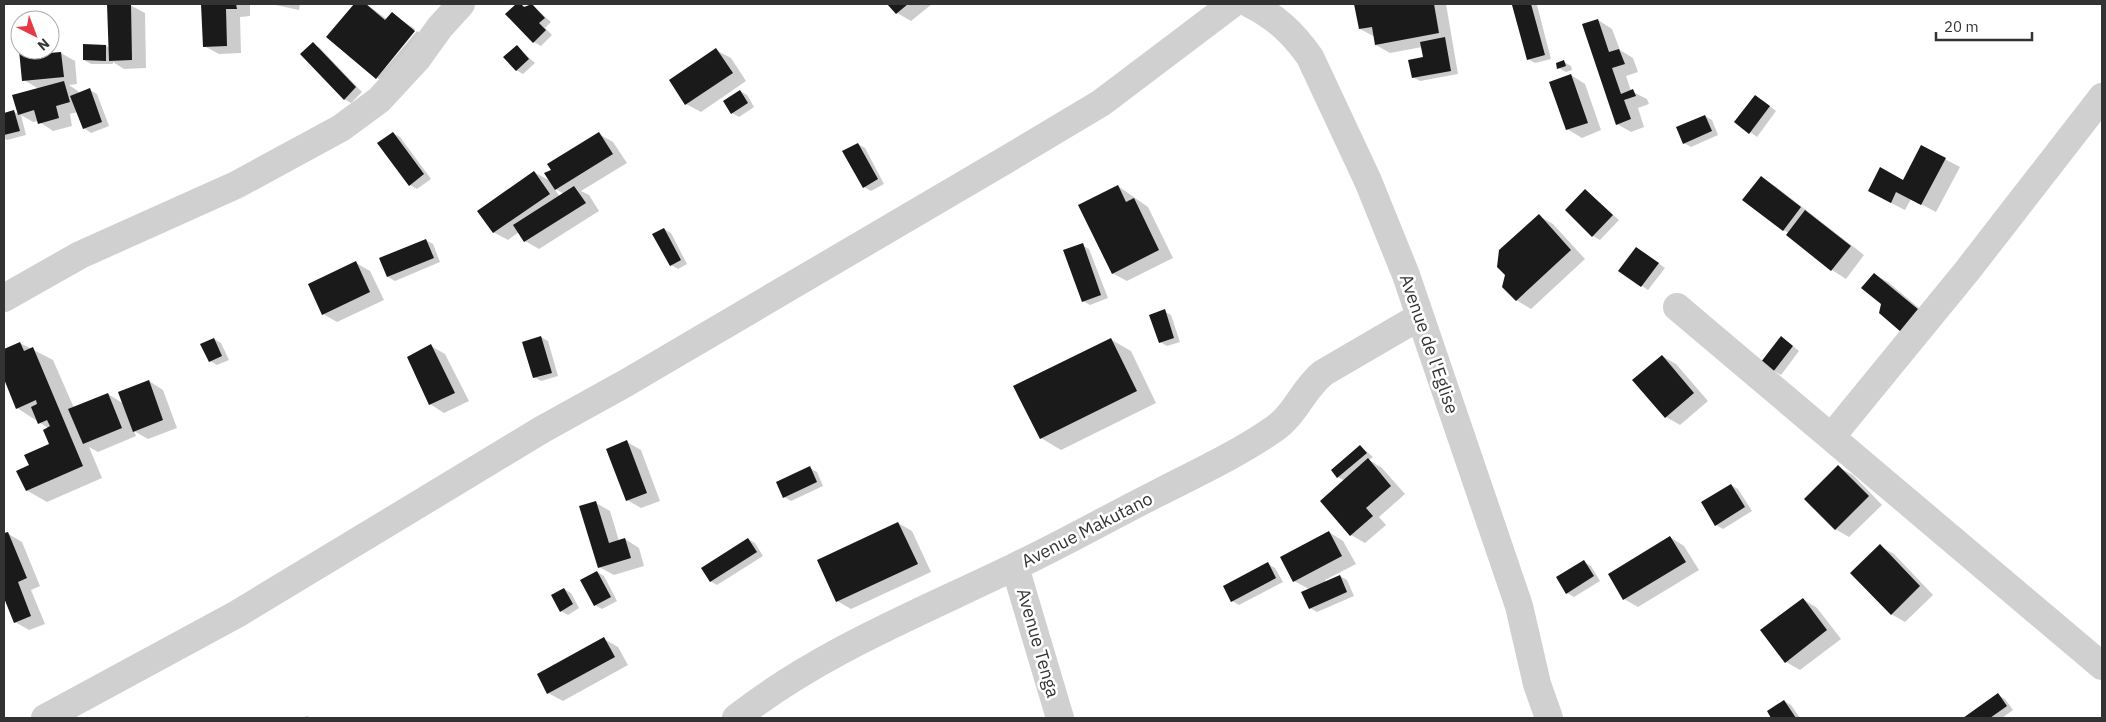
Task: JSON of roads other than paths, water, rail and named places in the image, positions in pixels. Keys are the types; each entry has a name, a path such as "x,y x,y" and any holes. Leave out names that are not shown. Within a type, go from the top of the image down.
{"street":[{"path":"4,298 80,255 236,184 340,128 379,100 417,59 440,27 461,4"},
{"path":"45,718 237,614 543,429 659,364 1022,151 1100,103 1232,4"},
{"name":"Avenue de l'Eglise","path":"1250,4 1282,23 1310,56 1390,231 1519,606 1537,684 1549,718"},
{"path":"1832,436 1967,271 2102,97"},
{"path":"1677,307 2102,666"},
{"name":"Avenue Makutano","path":"736,718 777,689 842,650 1015,567 1189,477 1276,428 1298,404 1312,381 1348,356 1419,317"},
{"name":"Avenue Tenga","path":"1015,567 1060,718"}]}
